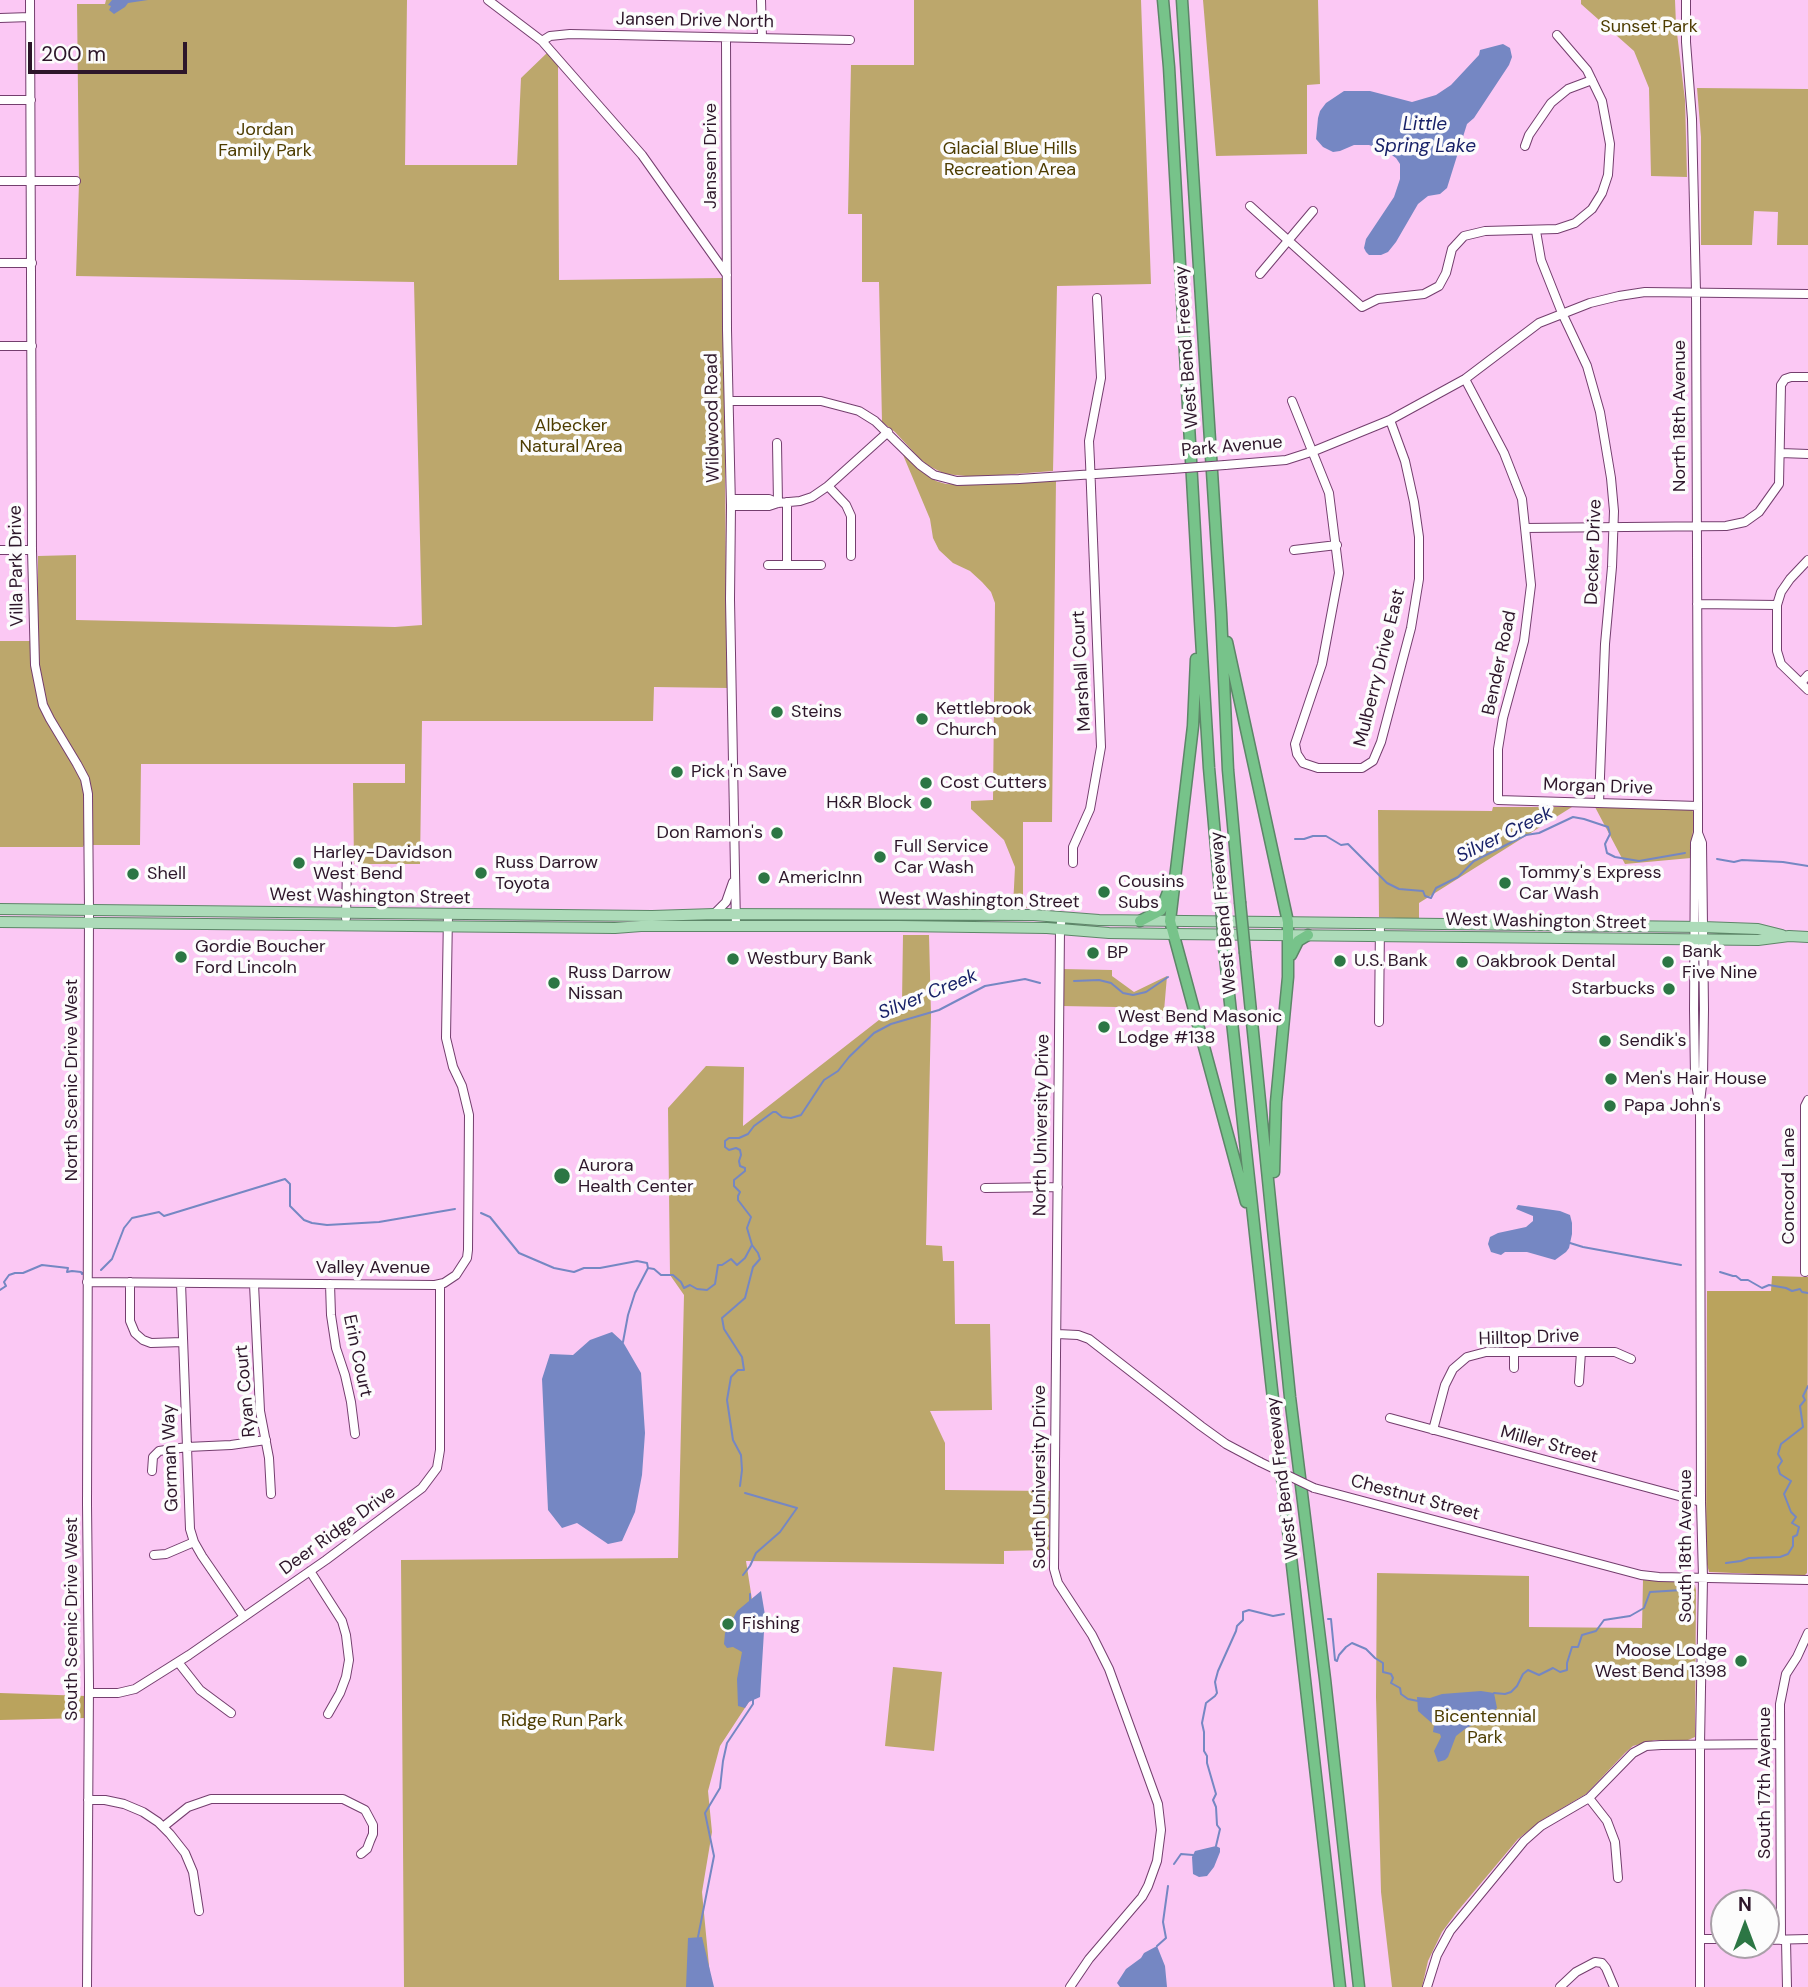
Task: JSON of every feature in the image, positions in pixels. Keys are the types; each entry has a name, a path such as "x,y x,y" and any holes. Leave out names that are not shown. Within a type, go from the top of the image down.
{"highway":[{"name":"West Bend Freeway","path":"1163,0 1209,768 1224,948 1340,1987"},
{"name":"West Bend Freeway","path":"1182,0 1221,613 1228,770 1290,1397 1359,1987"},
{"path":"1221,613 1288,922 1289,957 1274,1153 1276,1248"},
{"path":"1200,621 1193,726 1170,921 1257,1243"},
{"path":"1140,921 1161,910 1174,880"},
{"path":"1289,957 1298,941 1308,935"}],"main road":[{"name":"West Washington Street","path":"0,909 1062,917 1140,921 1698,927 1758,929 1808,937"},
{"name":"West Washington Street","path":"0,922 1060,929 1109,933 1758,940 1789,936"}],"street":[{"name":"Villa Park Drive","path":"30,0 32,550 35,665 38,685 50,719 85,779 88,794 89,910"},
{"path":"488,0 541,41 642,155 727,275"},
{"path":"761,0 762,37"},
{"name":"North 18th Avenue","path":"1686,0 1685,43 1692,119 1696,292 1698,833 1702,843 1698,927 1703,1077 1700,1102 1701,1230"},
{"path":"0,18 30,17"},
{"name":"Jansen Drive North","path":"541,41 550,36 570,34 850,40"},
{"path":"1250,206 1362,307 1378,299 1424,294 1439,286 1446,273 1452,249 1464,236 1485,231 1557,229 1575,223 1592,209 1602,193 1608,175 1610,144 1602,101 1592,79 1558,35"},
{"name":"Jansen Drive","path":"726,38 727,275"},
{"path":"1525,146 1529,135 1551,103 1568,89 1592,79"},
{"path":"0,100 31,100"},
{"path":"0,181 76,181"},
{"path":"1260,274 1312,211"},
{"name":"Decker Drive","path":"1536,231 1541,260 1587,366 1600,412 1611,478 1614,511 1612,567 1605,644 1599,803"},
{"path":"0,263 32,263"},
{"name":"Wildwood Road","path":"727,275 736,926"},
{"name":"Park Avenue","path":"729,401 821,401 859,411 888,432 920,465 934,475 957,481 1286,460 1390,420 1465,379 1539,323 1590,303 1645,292 1808,294"},
{"name":"Marshall Court","path":"1073,863 1073,846 1090,808 1101,747 1089,441 1101,378 1097,298"},
{"path":"0,346 32,346"},
{"path":"1525,528 1696,527 1745,522 1759,512 1779,484 1781,385 1784,379 1808,377"},
{"name":"Bender Road","path":"1465,379 1504,453 1522,499 1531,585 1524,641 1503,718 1498,749 1498,800"},
{"path":"1292,401 1329,493 1337,545 1294,550"},
{"name":"Mulberry Drive East","path":"1337,545 1339,573 1322,664 1295,744 1303,763 1318,768 1362,768 1373,761 1381,742 1411,628 1419,579 1419,537 1415,502 1405,461 1390,420"},
{"path":"731,503 769,506 812,497 888,432"},
{"path":"777,443 787,564"},
{"path":"1781,453 1808,454"},
{"path":"828,486 846,505 851,516 851,556"},
{"path":"0,550 32,550"},
{"path":"1808,560 1781,592 1777,605 1777,651 1781,664 1808,690"},
{"path":"768,565 821,565"},
{"path":"1697,604 1777,605"},
{"path":"1801,682 1808,675"},
{"name":"Morgan Drive","path":"1498,800 1698,806"},
{"path":"346,924 347,863"},
{"path":"714,914 726,902 735,876"},
{"name":"North Scenic Drive West","path":"88,1251 89,910"},
{"name":"Valley Avenue","path":"88,1282 440,1284 456,1275 467,1258 468,1250 469,1115 446,1038 448,914"},
{"name":"North University Drive","path":"1057,1334 1062,917"},
{"path":"1379,1022 1380,923"},
{"name":"Concord Lane","path":"1805,1272 1805,1105 1808,1100"},
{"path":"985,1188 1058,1187"},
{"name":"South 18th Avenue","path":"1700,1987 1703,1578 1701,1230"},
{"name":"South Scenic Drive West","path":"88,1251 88,1987"},
{"path":"130,1282 130,1321 135,1333 150,1343 183,1342"},
{"name":"Gorman Way","path":"181,1283 189,1516 194,1542 244,1617"},
{"name":"Ryan Court","path":"254,1284 260,1411 269,1458 271,1494"},
{"name":"Erin Court","path":"330,1284 336,1348 351,1402 355,1434"},
{"name":"Deer Ridge Drive","path":"89,1693 118,1693 135,1689 244,1617 422,1489 437,1468 440,1450 440,1284"},
{"name":"Chestnut Street","path":"1057,1334 1078,1335 1089,1339 1226,1444 1314,1488 1641,1575 1808,1580"},
{"name":"South University Drive","path":"1057,1334 1054,1569 1058,1583 1092,1635 1109,1669 1158,1804 1161,1830 1157,1861 1142,1897 1089,1959 1070,1987"},
{"name":"Hilltop Drive","path":"1433,1430 1453,1369 1467,1357 1486,1352 1615,1352 1631,1359"},
{"path":"1514,1352 1514,1368"},
{"path":"1579,1382 1581,1352"},
{"name":"Miller Street","path":"1390,1419 1701,1502"},
{"path":"152,1471 156,1452 187,1447 231,1446 266,1440"},
{"path":"154,1555 166,1554 194,1542"},
{"path":"310,1571 342,1621 346,1635 349,1660 346,1676 328,1714"},
{"name":"South 17th Avenue","path":"1787,1987 1783,1940 1780,1704 1786,1674 1808,1633"},
{"path":"178,1662 200,1690 231,1713"},
{"path":"1427,1987 1437,1955 1450,1931 1524,1840 1541,1826 1589,1798 1620,1764 1639,1749 1661,1745 1780,1744"},
{"path":"1589,1798 1607,1821 1615,1842 1618,1878"},
{"path":"163,1827 188,1807 211,1799 343,1799 365,1810 373,1825 373,1834 361,1854"},
{"path":"88,1800 124,1804 144,1812 163,1827 178,1843 193,1872 199,1911"},
{"path":"1702,1939 1710,1939"},
{"path":"1783,1940 1808,1940"},
{"path":"1560,1987 1576,1972 1595,1962 1602,1963 1606,1968 1614,1987"}],"green space":[{"name":"Albecker Natural Area","path":"106,0 407,0 405,165 517,165 521,78 548,52 558,64 559,280 722,278 729,688 654,687 653,721 422,721 420,864 354,864 353,783 405,783 405,764 141,764 140,845 0,847 0,641 38,641 38,556 76,555 76,620 395,627 422,625 414,282 76,276 79,183 77,4 105,4"},
{"name":"Glacial Blue Hills Recreation Area","path":"914,0 1141,0 1151,284 1057,286 1053,471 976,477 945,474 920,459 882,422 879,282 862,282 862,214 848,214 851,65 914,65"},
{"path":"1203,0 1318,0 1320,84 1307,85 1307,154 1216,156"},
{"name":"Sunset Park","path":"1581,0 1675,0 1685,100 1687,177 1651,176 1649,88 1634,51 1581,4"},
{"path":"1697,88 1808,89 1808,245 1777,245 1778,212 1754,211 1752,245 1701,245 1701,137"},
{"path":"901,450 925,474 946,484 1056,480 1052,822 1023,822 1023,896 1027,908 1013,907 1015,867 1004,840 971,809 971,801 993,800 995,603 991,592 982,582 939,550 933,538 930,519"},
{"path":"1493,807 1572,807 1419,903 1419,919 1379,917 1378,810 1492,811"},
{"path":"1595,807 1692,809 1694,815 1691,858 1625,864"},
{"name":"Ridge Run Park","path":"903,935 929,935 931,1014 926,1245 942,1246 943,1261 954,1261 955,1324 990,1324 992,1410 930,1411 945,1443 945,1490 1050,1491 1049,1550 1004,1551 1004,1564 746,1561 753,1606 756,1691 720,1746 708,1791 712,1832 702,1892 711,1987 404,1987 401,1560 678,1558 684,1295 670,1275 668,1108 706,1066 744,1067 743,1126 902,1002"},
{"path":"1061,969 1112,970 1112,976 1134,992 1167,976 1164,1011 1129,1012 1118,1007 1061,1006"},
{"name":"Bicentennial Park","path":"1377,1573 1529,1576 1529,1627 1642,1628 1643,1580 1688,1583 1695,1585 1696,1590 1695,1737 1688,1740 1655,1740 1633,1746 1586,1794 1542,1820 1518,1839 1442,1932 1428,1961 1422,1987 1392,1987 1381,1892 1376,1697"},
{"path":"893,1667 942,1672 934,1751 885,1746"}],"shaded area":[{"path":"1772,1276 1808,1277 1807,1573 1804,1576 1709,1572 1706,1560 1707,1291 1771,1291"},
{"path":"0,1693 86,1696 86,1718 0,1720"}],"water":[{"path":"112,0 148,0 128,3 114,14 108,5"},
{"name":"Little Spring Lake","path":"1503,44 1510,48 1512,57 1509,65 1474,118 1467,124 1447,188 1440,194 1428,196 1418,204 1388,252 1369,255 1364,248 1366,239 1394,197 1400,179 1400,164 1386,151 1369,145 1354,145 1333,152 1323,147 1316,139 1320,111 1326,103 1344,91 1370,91 1412,102 1436,95 1451,85 1479,55 1480,50"},
{"path":"1518,1205 1570,1215 1572,1234 1566,1252 1555,1260 1527,1252 1505,1252 1501,1255 1491,1252 1488,1244 1490,1237 1526,1227 1533,1221 1533,1216 1516,1209"},
{"path":"612,1332 623,1342 641,1373 645,1433 642,1475 635,1512 622,1541 608,1544 577,1523 562,1528 548,1510 542,1379 550,1354 573,1355 590,1340"},
{"path":"761,1591 765,1615 760,1697 749,1702 745,1708 738,1706 737,1679 742,1652 733,1647 727,1648 724,1644 725,1633 737,1611"},
{"path":"1481,1691 1494,1693 1497,1708 1456,1736 1448,1757 1438,1762 1434,1751 1441,1737 1433,1732 1434,1725 1418,1711 1417,1697 1430,1698 1442,1694"},
{"path":"1216,1846 1220,1848 1220,1852 1207,1876 1199,1877 1193,1874 1192,1857 1195,1851"},
{"path":"702,1937 714,1987 686,1987 688,1938"},
{"path":"1157,1946 1165,1966 1167,1987 1120,1987 1117,1983 1126,1969 1144,1953"}],"waterway":[{"name":"Silver Creek","path":"1295,839 1326,836 1341,845 1348,844 1387,883 1399,889 1423,891 1425,896 1431,898 1436,888 1458,877 1474,861 1526,835 1539,833 1573,817 1608,827 1610,834 1605,844 1607,853 1615,857 1639,861 1685,853"},
{"name":"Silver Creek","path":"1717,859 1808,866"},
{"name":"Silver Creek","path":"1074,981 1099,980 1111,983 1123,993 1133,995 1146,992 1168,977"},
{"name":"Silver Creek","path":"740,1486 741,1455 733,1440 727,1400 731,1377 738,1370 744,1370 742,1357 724,1329 722,1318 745,1298 753,1267 760,1259 747,1228 751,1217 738,1200 740,1192 734,1186 734,1180 745,1171 745,1168 740,1166 740,1150 729,1150 725,1147 725,1141 748,1134 773,1112 791,1118 801,1115 824,1080 838,1071 874,1033 891,1024 939,1010 985,986 1025,979 1040,983"},
{"path":"101,1270 112,1259 124,1228 132,1218 159,1212 164,1216 285,1179 290,1184 290,1206 304,1220 312,1223 327,1225 379,1222 455,1209"},
{"path":"481,1213 490,1217 519,1253 554,1268 574,1272 584,1268 637,1261 647,1263 648,1268"},
{"path":"1570,1243 1681,1265"},
{"path":"623,1342 635,1293 648,1268 661,1275 673,1275 684,1288 690,1285 707,1290 715,1284 718,1265 731,1259 737,1265 745,1258 752,1245"},
{"path":"0,1290 6,1286 4,1282 9,1275 23,1273 42,1265 68,1268 67,1272 84,1272"},
{"path":"1720,1272 1748,1280 1762,1288 1769,1285 1792,1291 1800,1289 1808,1293"},
{"path":"1726,1563 1749,1558 1780,1557 1788,1554 1793,1546 1793,1537 1797,1535 1799,1527 1792,1523 1796,1517 1791,1512 1784,1494 1791,1481 1780,1474 1778,1467 1782,1461 1778,1454 1781,1444 1803,1427 1800,1406 1805,1400 1803,1396 1808,1386"},
{"name":"Silver Creek","path":"743,1575 756,1553 780,1532 797,1508 745,1493"},
{"path":"1494,1693 1511,1692 1528,1670 1539,1675 1553,1668 1560,1672 1567,1670 1572,1647 1578,1647 1582,1635 1596,1631 1604,1620 1630,1616 1644,1608 1650,1592 1682,1590"},
{"name":"Silver Creek","path":"750,1594 750,1603"},
{"path":"1216,1846 1220,1829 1213,1800 1216,1794 1204,1751 1202,1723 1206,1703 1217,1693 1215,1682 1218,1671 1237,1626 1243,1620 1243,1612 1249,1610 1273,1616 1284,1614"},
{"path":"1328,1619 1331,1619 1335,1660 1337,1661 1339,1655 1352,1643 1366,1649 1383,1663 1383,1672 1391,1674 1391,1683 1400,1688 1401,1694 1418,1701"},
{"name":"Silver Creek","path":"698,1937 714,1856 705,1813 720,1788 727,1743 753,1704 753,1699"},
{"path":"1174,1864 1181,1854 1193,1855"},
{"path":"1157,1946 1166,1938 1163,1922 1168,1886"}],"place":[{"name":"Steins","path":"777,712"},
{"name":"Kettlebrook Church","path":"922,719"},
{"name":"Pick 'n Save","path":"677,772"},
{"name":"Cost Cutters","path":"926,783"},
{"name":"H&R Block","path":"926,803"},
{"name":"Don Ramon's","path":"777,833"},
{"name":"Full Service Car Wash","path":"880,857"},
{"name":"Harley-Davidson West Bend","path":"299,863"},
{"name":"Russ Darrow Toyota","path":"481,873"},
{"name":"Shell","path":"133,874"},
{"name":"AmericInn","path":"764,878"},
{"name":"Tommy's Express Car Wash","path":"1505,883"},
{"name":"Cousins Subs","path":"1104,892"},
{"name":"BP","path":"1093,953"},
{"name":"Gordie Boucher Ford Lincoln","path":"181,957"},
{"name":"Westbury Bank","path":"733,959"},
{"name":"U.S. Bank","path":"1340,961"},
{"name":"Oakbrook Dental","path":"1462,962"},
{"name":"Bank Five Nine","path":"1668,962"},
{"name":"Russ Darrow Nissan","path":"554,983"},
{"name":"Starbucks","path":"1669,989"},
{"name":"West Bend Masonic Lodge #138","path":"1104,1027"},
{"name":"Sendik's","path":"1605,1041"},
{"name":"Men's Hair House","path":"1611,1079"},
{"name":"Papa John's","path":"1610,1106"},
{"name":"Aurora Health Center","path":"562,1176"},
{"name":"Fishing","path":"728,1624"},
{"name":"Moose Lodge West Bend 1398","path":"1741,1661"}],"park label":[{"name":"Jordan Family Park","path":"265,140"}]}
